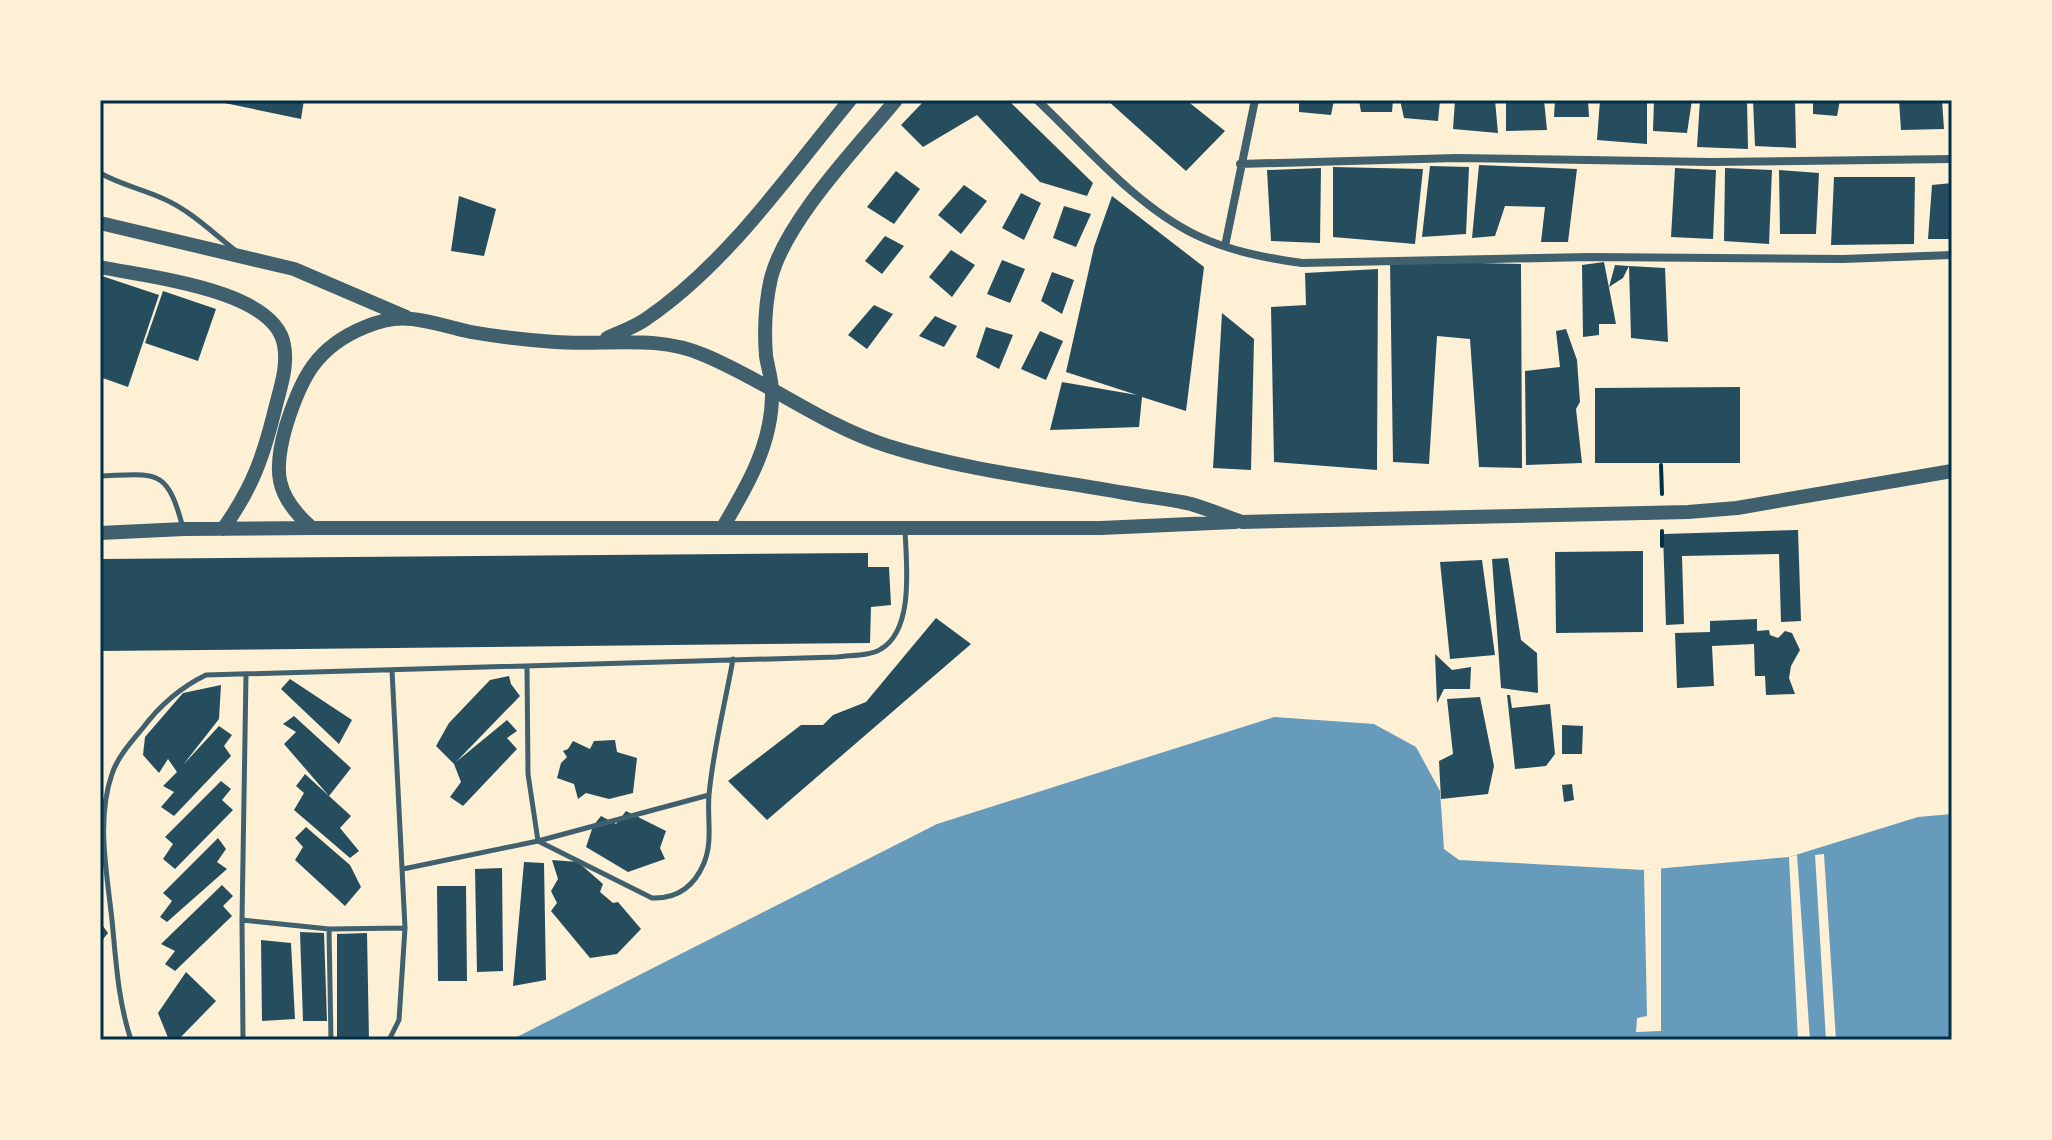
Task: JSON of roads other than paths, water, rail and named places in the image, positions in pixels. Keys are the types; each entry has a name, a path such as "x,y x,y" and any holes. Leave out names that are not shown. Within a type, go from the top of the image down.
{"street":[{"path":"598,342 644,321 718,259 850,100"},
{"path":"723,527 753,475 770,422 772,390 764,324 772,275 793,230 824,187 896,100"},
{"path":"1037,100 1163,217 1197,236 1259,256 1302,263 1590,257 1843,259 1952,255"},
{"path":"1225,246 1255,100"},
{"path":"1240,164 1456,158 1711,162 1952,159"},
{"path":"100,223 294,269 410,318 471,332 573,344 625,341 666,344 702,353 828,421 887,446 950,462 1190,504 1242,522"},
{"path":"100,267 231,295 253,305 275,323 284,343 283,378 274,442 277,471 282,494 295,513 312,528"},
{"path":"223,529 244,500 306,374 323,352 345,335 377,322 410,318"},
{"path":"100,533 312,528 1116,528 1242,522 1688,512 1750,506 1952,471"}],"lane":[{"path":"100,173 117,183 165,199 243,256"},
{"path":"100,476 149,474 159,479 175,496 184,529"},
{"path":"131,1040 121,1012 104,850 106,805 112,773 131,741 158,708 183,686 206,675 837,657 880,650 894,638 903,614 906,590 905,528"},
{"path":"538,841 652,898 668,899 687,890 703,866 710,845 709,795 733,659"},
{"path":"527,666 528,774 538,841"},
{"path":"389,1040 399,1020 405,928 392,670"},
{"path":"243,1040 246,674"},
{"path":"403,869 538,841 709,795"},
{"path":"242,920 329,929 405,928"},
{"path":"329,929 331,1040"}],"water":[{"path":"1274,717 1374,724 1416,747 1440,791 1444,849 1459,860 1644,870 1789,857 1918,817 1952,814 1952,1040 511,1040 937,824"}]}
